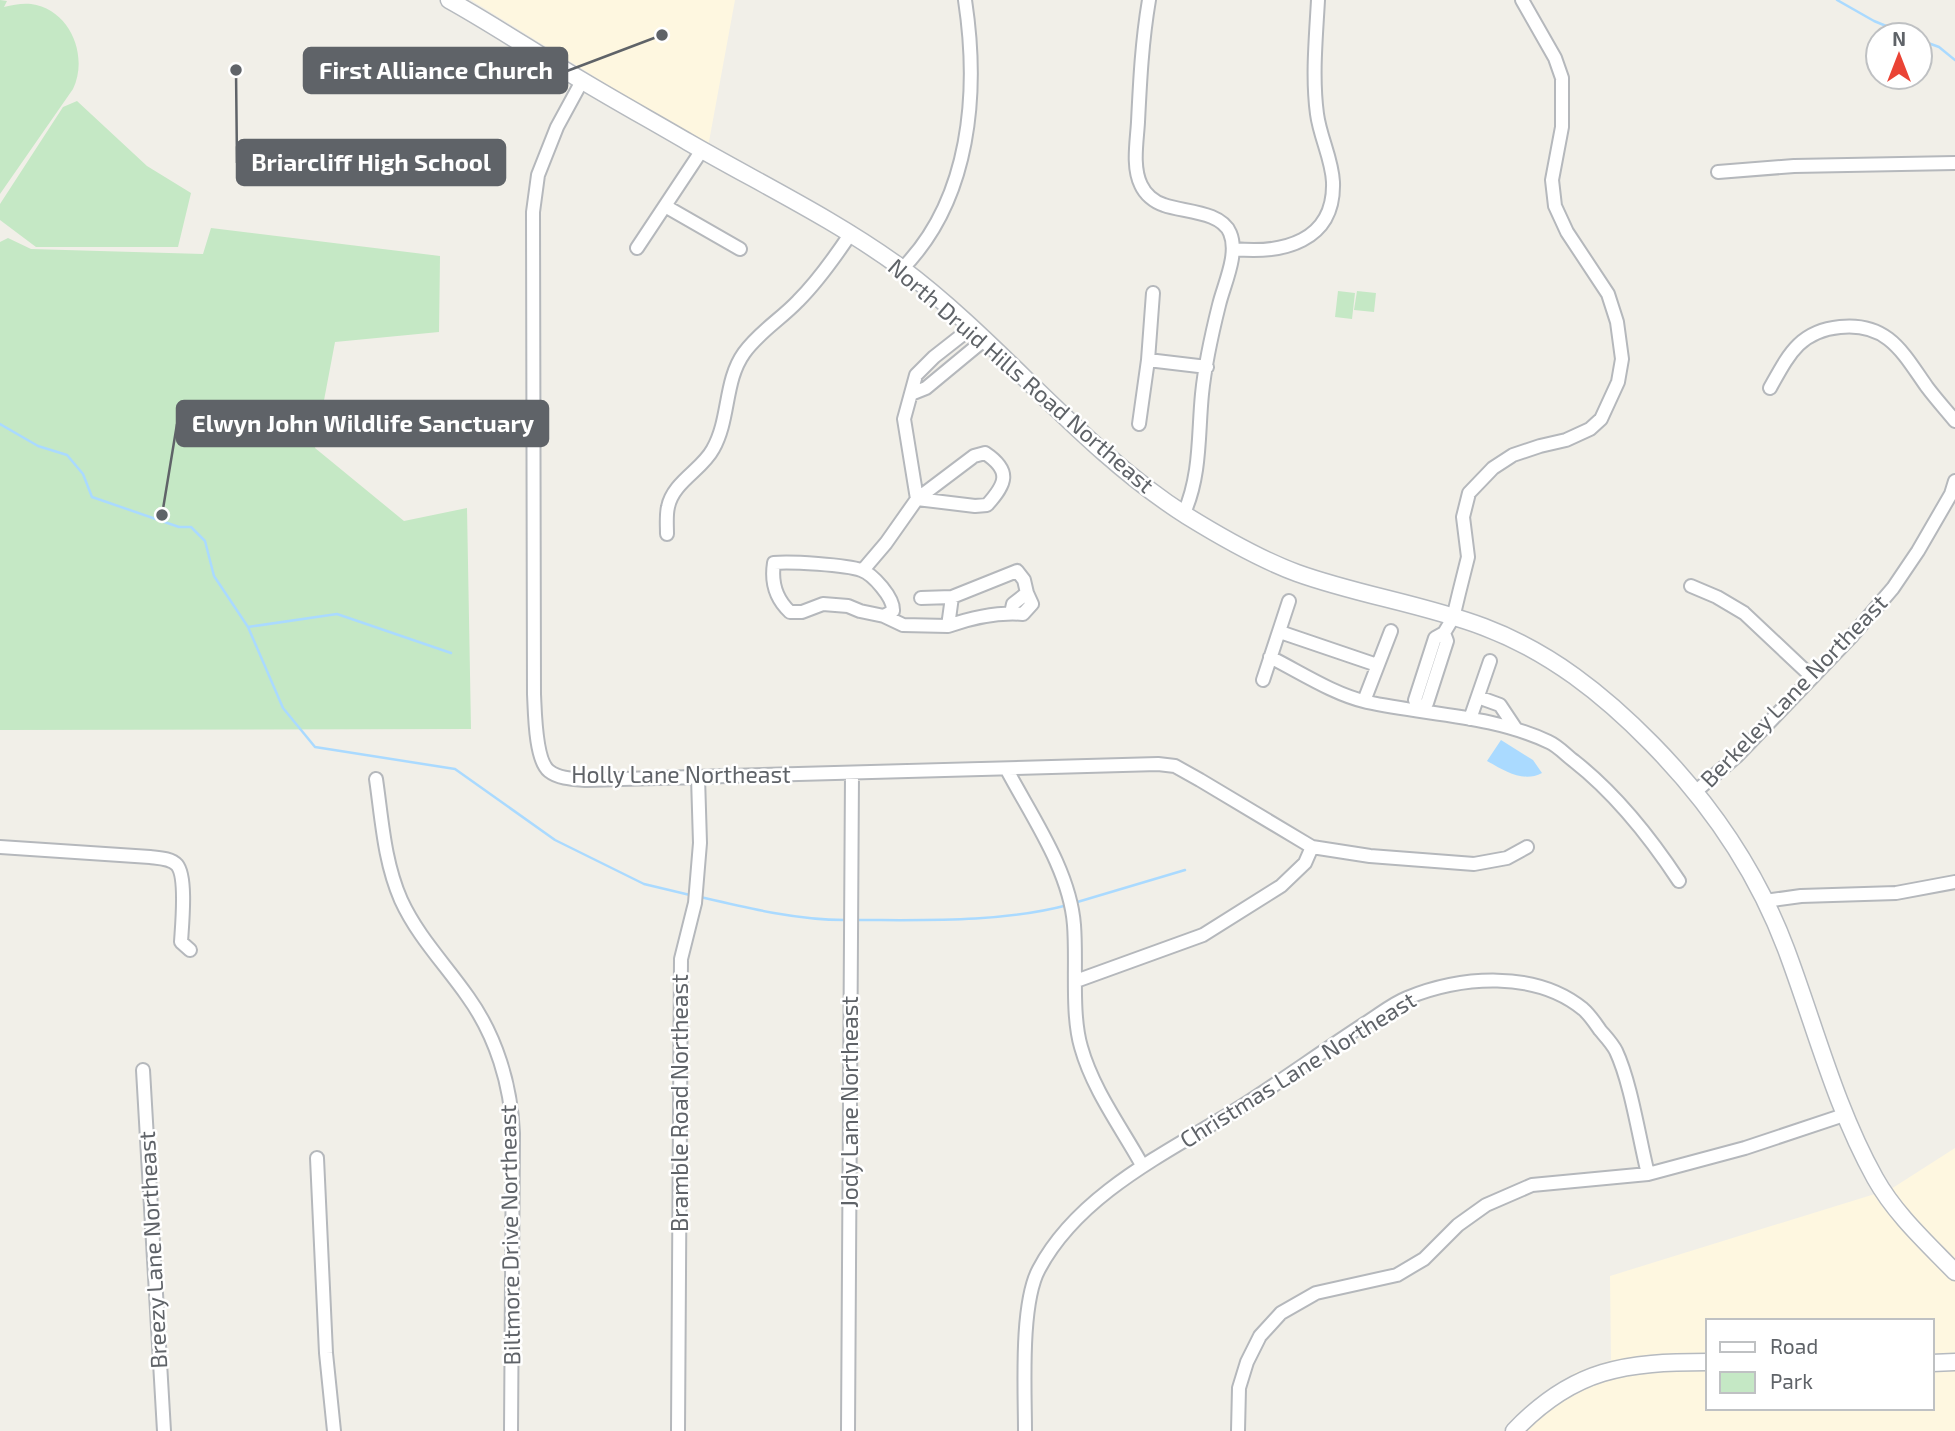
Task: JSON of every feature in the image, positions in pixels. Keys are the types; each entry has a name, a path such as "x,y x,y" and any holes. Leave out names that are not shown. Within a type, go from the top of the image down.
{"main road":[{"name":"North Druid Hills Road Northeast","path":"458,2 582,81 850,233 902,269 971,328 1110,458 1143,486 1184,513 1278,566 1330,584 1486,628 1520,643 1579,678 1654,746 1721,826 1765,901 1785,944 1844,1115 1882,1189 1913,1229 1955,1272"},
{"path":"1514,1431 1552,1397 1601,1372 1623,1366 1659,1362 1706,1362"}],"street":[{"path":"902,269 922,249 956,182 960,166 971,92 965,0"},
{"path":"1149,0 1142,43 1136,160 1140,183 1147,195 1162,205 1192,211 1217,220 1229,230 1234,249 1217,312 1202,392 1197,468 1190,500 1184,513"},
{"path":"1234,249 1255,251 1305,241 1321,227 1330,207 1332,176 1317,117 1315,95 1318,0"},
{"path":"1420,709 1415,700 1431,670 1435,638 1444,633 1454,618 1468,557 1463,517 1469,493 1493,468 1513,455 1566,440 1601,419 1618,382 1622,359 1617,322 1608,294 1567,232 1555,206 1552,180 1562,127 1562,78 1555,58 1522,0"},
{"name":"Holly Lane Northeast","path":"582,81 556,127 538,175 533,212 534,694 539,749 548,771 568,779 852,774 1158,764 1175,766 1312,847"},
{"path":"637,248 702,150"},
{"path":"1718,172 1794,166 1955,163"},
{"path":"665,206 740,249"},
{"path":"667,534 667,509 671,495 712,452 726,414 736,369 744,353 798,301 836,256 850,233"},
{"path":"1139,424 1148,360 1153,293"},
{"path":"1770,388 1796,345 1814,333 1854,325 1875,329 1907,357 1955,421"},
{"path":"918,499 904,419 916,375 971,328"},
{"path":"911,394 926,388 984,340"},
{"path":"1148,360 1207,367"},
{"path":"863,570 918,499 974,456 985,453 1002,467 1002,489 987,505 918,499"},
{"name":"Berkeley Lane Northeast","path":"1695,792 1737,756 1851,637 1893,588 1918,551 1951,494 1955,481"},
{"path":"884,616 893,611 890,596 863,570 788,561 774,563 773,581 782,605 790,612 802,612 822,604 848,606 884,616 902,625 948,626 966,619 1023,614 1032,604 1024,580 1017,571 952,597 922,598"},
{"path":"1691,586 1744,613 1812,677"},
{"path":"948,626 952,597"},
{"path":"1263,680 1289,601"},
{"path":"1364,701 1391,631"},
{"path":"1280,632 1377,665"},
{"path":"1270,657 1364,701 1420,709 1516,729 1552,743 1598,780 1660,852 1679,881"},
{"path":"1470,719 1490,661"},
{"path":"1478,697 1500,705 1516,729"},
{"path":"1007,770 1063,877 1071,901 1080,1045 1093,1080 1142,1165"},
{"name":"Jody Lane Northeast","path":"848,1431 852,774"},
{"name":"Bramble Road Northeast","path":"678,1431 681,959 695,896 700,843 698,777"},
{"name":"Biltmore Drive Northeast","path":"376,779 384,844 400,899 422,938 463,989 481,1017 496,1049 508,1091 513,1133 511,1431"},
{"path":"0,847 168,860 177,865 182,878 181,942 190,950"},
{"path":"1076,981 1203,934 1280,886 1305,863 1312,847 1370,856 1474,864 1507,859 1527,847"},
{"path":"1765,901 1801,896 1896,893 1955,882"},
{"name":"Christmas Lane Northeast","path":"1025,1431 1027,1318 1037,1272 1060,1234 1142,1165 1213,1125 1405,999 1446,986 1484,981 1509,982 1532,984 1569,1000 1586,1011 1615,1049 1648,1174"},
{"name":"Breezy Lane Northeast","path":"143,1070 164,1431"},
{"path":"1238,1431 1239,1388 1247,1362 1261,1336 1281,1313 1316,1293 1397,1275 1424,1259 1458,1225 1486,1205 1532,1185 1648,1174 1711,1158 1844,1115"},
{"path":"317,1157 326,1353 334,1431"}],"shaded area":[{"path":"471,0 735,0 708,147"},
{"path":"1955,1148 1955,1431 1511,1431 1530,1410 1576,1372 1611,1360 1610,1276 1891,1189"}],"green space":[{"path":"0,0 7,1 4,7 31,4 56,15 66,24 73,36 79,62 73,89 0,194"},
{"path":"77,101 147,166 191,193 178,247 36,247 0,220 0,204 63,107"},
{"path":"211,228 440,256 439,332 335,342 315,448 404,521 467,508 471,729 0,730 0,242 8,238 31,249 203,254"},
{"path":"1338,291 1355,293 1352,319 1335,317"},
{"path":"1357,291 1376,293 1374,312 1354,310"}],"water":[{"path":"1501,740 1533,760 1542,773 1521,776 1487,761"}],"waterway":[{"path":"1837,0 1874,21"},
{"path":"1934,45 1955,60"},
{"path":"0,424 38,446 67,455 83,474 92,497 179,527 191,527 205,541 214,576 248,627 283,708 315,747 455,769 555,840 644,884 690,895"},
{"path":"248,627 337,614 451,653"},
{"path":"1074,903 1185,870"},
{"path":"700,897 790,916 845,920"},
{"path":"855,920 989,918 1068,905"}],"place":[{"name":"First Alliance Church","path":"662,35"},
{"name":"Briarcliff High School","path":"236,70"},
{"name":"Elwyn John Wildlife Sanctuary","path":"162,515"}]}
